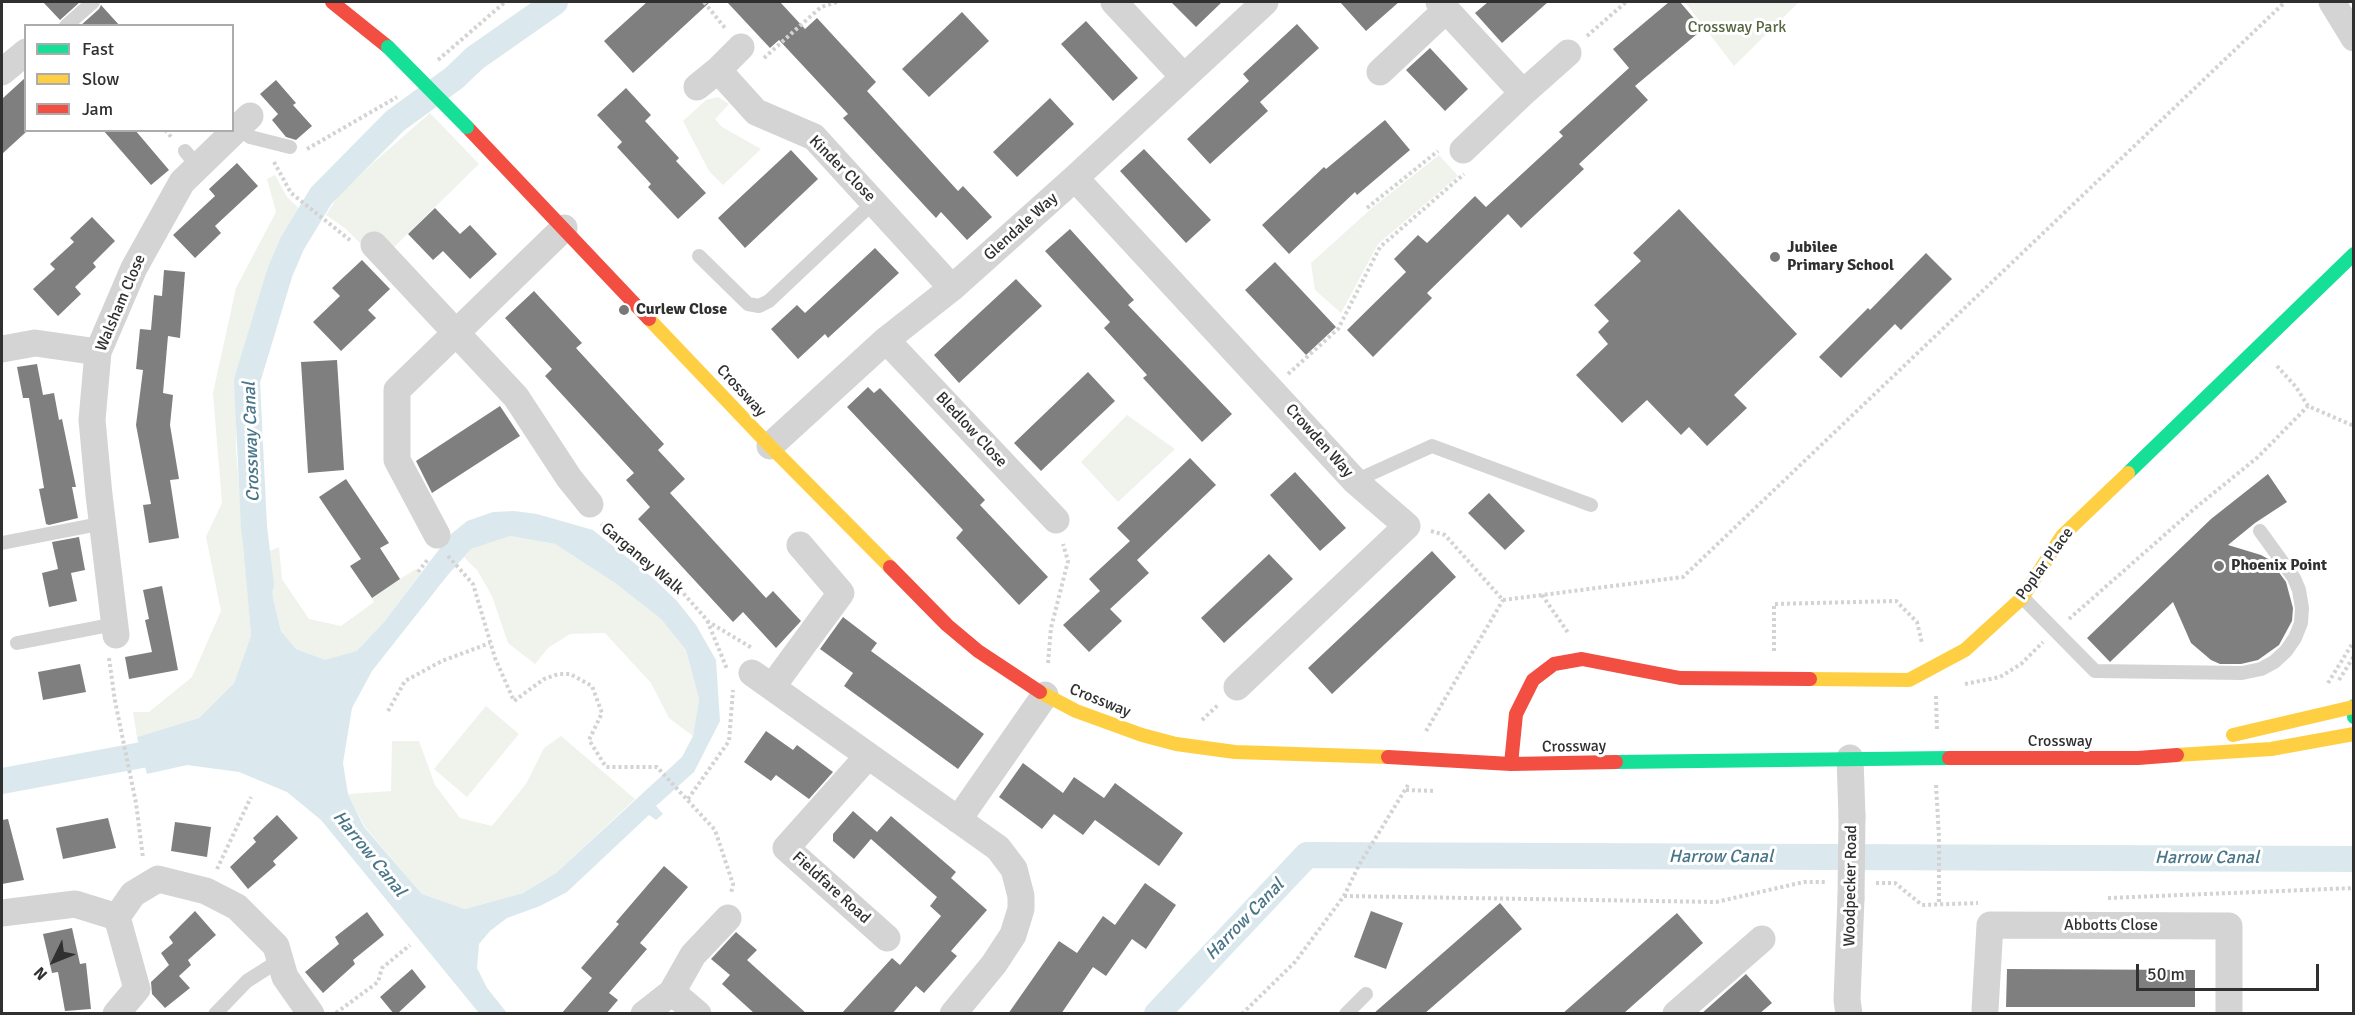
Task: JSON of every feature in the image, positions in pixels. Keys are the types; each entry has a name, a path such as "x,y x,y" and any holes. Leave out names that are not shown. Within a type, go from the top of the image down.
{"street":[{"name":"Crossway","path":"332,2 388,47 467,127 770,446 947,625 986,657 1046,683 1109,724 1176,744 1235,752 1351,755 1511,764 1850,758 2138,758 2271,749 2354,734"},
{"path":"1114,2 1183,76"},
{"name":"Glendale Way","path":"770,446 886,340 952,288 1075,178 1265,2"},
{"path":"2332,2 2354,38"},
{"path":"1380,72 1442,6 1523,93"},
{"path":"716,81 741,47"},
{"path":"1457,156 1568,52"},
{"path":"2,72 24,54"},
{"name":"Kinder Close","path":"716,81 756,112 814,137 952,288"},
{"name":"Walsham Close","path":"234,128 243,122"},
{"name":"Walsham Close","path":"116,630 92,420 98,352 134,268 182,182 191,159 229,132"},
{"name":"Crowden Way","path":"1075,178 1355,481 1407,526 1237,687"},
{"path":"437,548 397,460 397,390 564,228"},
{"name":"Garganey Walk","path":"374,244 516,397 593,512"},
{"name":"Poplar Place","path":"1511,764 1516,714 1533,680 1554,664 1582,659 1680,678 1909,680 1930,671 1965,650 2022,598 2062,536 2354,254"},
{"name":"Bledlow Close","path":"886,340 1056,520"},
{"path":"2,349 35,343 98,352"},
{"path":"800,545 841,593 748,673 998,848 1007,858 1018,882 1021,909 1018,922 1006,944 973,991 953,1014"},
{"path":"958,819 1046,683"},
{"name":"Crossway","path":"2138,758 2353,706"},
{"path":"2353,706 2354,717"},
{"name":"Fieldfare Road","path":"868,756 786,848 887,938"},
{"name":"Woodpecker Road","path":"1848,1014 1862,890 1852,816 1850,758"},
{"path":"116,1014 136,989 117,917 133,894 158,879 206,891 237,907 276,946 285,977 310,1014"},
{"path":"2,913 75,904 117,917"},
{"path":"644,1014 672,992 693,955 728,918"},
{"name":"Abbotts Close","path":"1985,1010 1990,925 2229,926 2229,1014"},
{"path":"1676,1014 1762,939"},
{"path":"672,992 698,1014"}],"lane":[{"path":"68,24 93,2"},
{"path":"243,122 250,137 290,147"},
{"path":"699,256 748,304 759,306 769,301 874,202"},
{"path":"1355,481 1432,446 1591,505"},
{"path":"2,543 104,523"},
{"path":"2022,598 2095,671 2242,673 2261,669 2274,662 2295,638 2301,623 2302,608 2294,578 2260,531"},
{"path":"17,643 116,630"},
{"path":"215,1014 247,981 280,960"},
{"path":"1346,1014 1366,994"}],"path":[{"path":"449,50 505,2"},
{"path":"716,81 821,7 837,2"},
{"path":"1568,52 1626,2"},
{"path":"1503,600 1683,577 2285,2"},
{"path":"306,149 395,98"},
{"path":"1271,388 1338,330 1380,247 1464,175 1457,156 1440,150 1367,208"},
{"path":"281,159 272,160 291,193 342,232"},
{"path":"2258,346 2296,387 2308,406 2354,426"},
{"path":"1964,684 2000,677 2021,664 2055,631 2194,509 2258,457 2308,406"},
{"name":"Garganey Walk","path":"593,512 676,585 707,620 748,673 729,741 688,799"},
{"path":"1424,530 1444,535 1503,600"},
{"path":"418,572 437,548 472,584 490,643 514,701 544,679 558,674 570,674 592,686 602,713 589,740 606,767 657,767 715,830 733,884 728,918"},
{"path":"1046,683 1051,628 1068,561"},
{"path":"1542,595 1575,644 1582,659"},
{"path":"1422,737 1503,600"},
{"path":"1774,679 1774,604 1896,601 1917,622 1936,685 1937,732"},
{"path":"707,620 748,673"},
{"path":"116,630 108,651 136,803 148,884"},
{"path":"2325,687 2354,641"},
{"path":"388,711 405,681 442,661 490,643"},
{"path":"1176,744 1237,687"},
{"path":"1242,1014 1295,962 1344,896 1359,865 1410,782"},
{"path":"1935,782 1939,837 1939,904"},
{"path":"206,891 251,797"},
{"path":"1344,896 1716,902 1804,882 1827,882"},
{"path":"1862,890 1895,883 1922,905 1987,902"},
{"path":"2105,898 2354,888"},
{"path":"335,1014 378,982 382,968 410,945"}],"green space":[{"name":"Crossway Park","path":"1685,2 1799,2 1734,66"},
{"path":"718,97 729,104 715,119 722,127 761,149 723,185 709,171 683,121 706,100"},
{"path":"430,113 479,164 392,249 363,246 345,228 326,215 337,198"},
{"path":"1439,155 1458,176 1378,244 1341,313 1315,290 1311,263 1372,208"},
{"path":"275,175 287,197 306,215 275,261 238,374 236,449 251,636 234,683 199,718 137,737 133,712 149,712 192,677 221,611 206,537 222,503 213,393 236,288 276,212 267,179"},
{"path":"1127,415 1175,449 1118,502 1081,462"},
{"path":"510,536 555,544 615,583 661,619 686,650 699,699 693,736 669,718 651,683 605,633 570,634 548,648 535,664 508,643 492,596 477,570 464,557 471,549"},
{"path":"279,547 282,579 309,619 341,626 374,602 372,598 400,579 416,569 420,574 384,622 357,652 325,661 296,649 281,631 273,598 270,551"},
{"path":"486,706 519,734 467,797 434,769"},
{"path":"561,736 635,799 556,873 523,893 465,909 422,894 365,827 348,794 391,791 392,741 419,741 435,785 460,818 492,826 526,784 544,748"}],"water":[{"path":"514,511 537,514 593,530 653,578 677,601 696,625 716,660 720,721 694,772 656,806 663,814 656,820 649,815 567,892 540,906 507,918 490,931 479,944 477,968 487,988 507,1013 479,1013 321,820 287,792 239,772 187,765 147,774 137,737 199,718 234,683 251,636 244,554 270,551 273,598 281,631 296,649 325,660 357,651 384,622 450,535 467,521 493,512","holes":["510,536 555,544 615,583 661,619 686,650 699,699 693,736 682,757 556,873 523,893 465,909 422,894 364,827 348,794 343,763 352,708 372,671 471,549"]}],"building":[{"path":"43,2 80,2 60,20"},
{"path":"647,2 710,2 633,73 604,41"},
{"path":"727,2 780,2 805,29 817,18 876,82 867,91 958,191 963,186 992,217 967,240 941,212 936,218 843,118 848,114 779,40 770,48"},
{"path":"1171,2 1222,2 1196,27"},
{"path":"1340,2 1399,2 1366,31"},
{"path":"1488,2 1548,2 1502,43 1475,13"},
{"path":"1669,2 1680,2 1703,29 1635,86 1648,100 1579,164 1584,169 1521,228 1508,214 1427,293 1432,298 1373,357 1347,330 1406,272 1394,259 1418,235 1427,243 1475,196 1486,207 1563,136 1559,132 1629,68 1613,49"},
{"path":"101,5 118,24 82,24"},
{"path":"962,12 989,41 929,97 902,69"},
{"path":"1086,21 1138,78 1113,101 1061,44"},
{"path":"1297,24 1319,48 1260,102 1268,111 1210,164 1187,139 1249,81 1243,74"},
{"path":"1430,48 1468,89 1445,111 1406,70"},
{"path":"24,79 24,132 26,132 2,154 2,99"},
{"path":"276,80 296,103 293,105 312,126 296,140 286,137 272,120 278,114 260,94"},
{"path":"626,88 651,115 645,121 679,158 676,161 706,193 678,219 648,187 651,184 617,147 622,142 597,115"},
{"path":"1050,98 1074,124 1017,177 993,152"},
{"path":"1385,120 1410,150 1357,195 1355,192 1289,254 1262,225 1324,167 1326,169"},
{"path":"105,132 137,132 169,170 151,185"},
{"path":"1144,149 1211,220 1186,243 1120,171"},
{"path":"791,150 818,179 745,248 718,218"},
{"path":"237,163 258,186 215,226 221,233 195,258 173,235 215,196 209,189"},
{"path":"435,208 460,234 470,225 497,254 470,279 443,251 433,260 408,234"},
{"path":"1679,209 1797,334 1734,395 1747,408 1707,446 1689,427 1681,435 1647,400 1622,423 1576,375 1608,344 1598,332 1609,321 1594,305 1641,261 1633,253"},
{"path":"92,217 115,241 93,263 96,267 75,287 81,294 58,316 33,289 55,269 50,264 74,242 70,238"},
{"path":"1070,229 1134,300 1128,305 1232,414 1202,442 1143,378 1147,375 1104,328 1110,322 1045,251"},
{"path":"875,248 899,273 828,338 825,334 798,359 771,329 797,305 805,313"},
{"path":"1926,253 1952,279 1901,330 1895,324 1841,378 1819,357 1868,308 1870,310"},
{"path":"362,260 390,289 368,310 376,318 341,351 313,322 340,296 332,288"},
{"path":"1275,262 1336,327 1306,355 1245,290"},
{"path":"164,270 185,272 180,338 168,336 163,393 173,395 170,425 179,479 170,480 179,538 149,543 143,505 151,504 136,425 143,370 136,369 140,329 151,330 154,295 162,296"},
{"path":"1016,279 1042,306 959,383 934,355"},
{"path":"534,291 582,343 576,348 664,444 658,450 685,479 670,493 766,598 773,591 801,621 776,648 743,612 733,622 638,519 650,507 626,480 634,473 545,376 552,369 505,318"},
{"path":"337,360 344,470 308,473 301,362"},
{"path":"37,364 43,395 54,393 59,420 62,419 76,487 72,487 78,518 49,525 46,524 39,489 44,488 29,398 23,398 17,367"},
{"path":"1088,372 1115,401 1041,471 1014,443"},
{"path":"868,387 874,393 880,388 985,500 980,505 1048,577 1019,605 956,538 963,530 847,407"},
{"path":"500,406 520,436 432,493 416,461"},
{"path":"1190,458 1216,485 1137,560 1149,573 1110,609 1122,621 1089,652 1063,625 1100,591 1089,579 1130,541 1117,528"},
{"path":"1295,472 1346,528 1320,551 1270,495"},
{"name":"Phoenix Point","path":"2268,474 2287,502 2255,523 2228,545 2270,560 2286,582 2293,608 2292,621 2279,645 2258,660 2241,664 2220,664 2211,660 2191,643 2173,602 2110,662 2087,638 2211,519"},
{"path":"346,479 389,543 380,548 400,579 372,598 350,566 361,559 319,497"},
{"path":"1489,493 1525,531 1505,550 1468,513"},
{"path":"79,537 85,570 71,573 77,601 49,607 42,573 58,569 52,542"},
{"path":"1432,551 1456,577 1332,694 1308,668"},
{"path":"1269,554 1293,579 1224,643 1201,618"},
{"path":"162,586 178,670 129,679 125,657 152,652 145,620 149,619 143,590"},
{"path":"843,617 877,643 871,651 984,734 958,769 844,686 853,673 820,649"},
{"path":"80,664 86,692 43,700 38,672"},
{"path":"766,731 793,750 797,745 833,772 809,799 776,775 771,781 744,762"},
{"path":"1023,763 1063,793 1074,777 1104,798 1115,783 1183,833 1159,866 1095,820 1083,835 1054,814 1042,829 999,797"},
{"path":"853,811 877,832 891,816 956,872 951,878 987,910 951,951 957,956 924,993 916,986 892,1014 841,1014 892,958 900,965 941,916 930,906 937,897 871,839 854,859 833,841 833,834"},
{"path":"277,815 298,838 273,861 276,865 248,889 230,867 256,842 253,838"},
{"path":"108,818 116,848 63,859 56,828"},
{"path":"8,819 24,880 2,884 2,820"},
{"path":"175,822 211,827 207,857 171,851"},
{"path":"664,866 688,887 640,943 647,949 609,993 618,1000 606,1014 561,1014 592,978 581,968 619,924 616,922"},
{"path":"1145,883 1176,905 1146,949 1132,939 1106,976 1093,967 1061,1014 1008,1014 1059,941 1077,953 1103,916 1115,925"},
{"path":"1500,903 1522,929 1424,1014 1373,1014"},
{"path":"195,911 216,935 188,960 191,965 179,976 190,988 165,1008 152,994 151,982 169,965 161,953 173,943 169,937"},
{"path":"1371,911 1403,923 1386,969 1354,957"},
{"path":"367,912 384,935 353,960 355,964 323,993 305,972 339,944 335,937"},
{"path":"1677,913 1703,943 1623,1014 1562,1014"},
{"path":"72,928 80,964 86,963 91,1009 65,1011 58,972 52,973 43,934"},
{"path":"736,932 757,950 747,960 807,1014 755,1014 722,984 730,975 711,959"},
{"path":"412,969 426,987 397,1014 394,1014 380,997"},
{"path":"2007,969 2195,970 2195,1007 2006,1007"},
{"path":"1746,974 1772,1003 1759,1014 1701,1014"}],"waterway":[{"name":"Crossway Canal","path":"261,585 254,527 247,381 280,272 292,244 321,196 395,121 454,78 475,58 555,2"},
{"name":"Crossway Canal","path":"2,781 174,749"},
{"name":"Harrow Canal","path":"1157,1014 1307,855 2354,859"}],"traffic: fast":[{"path":"388,47 467,127"},
{"path":"2128,473 2354,254"},
{"path":"2354,706 2354,717"},
{"path":"1616,762 1949,758"}],"traffic: slow":[{"path":"649,319 890,567"},
{"path":"1810,679 1909,680 1965,650 2022,598 2062,536 2128,473"},
{"path":"1040,692 1076,711 1142,735 1176,744 1235,752 1388,757"},
{"path":"2233,735 2353,707"},
{"path":"2177,755 2271,749 2354,734"}],"traffic: jam":[{"path":"332,2 388,47"},
{"path":"467,127 649,319"},
{"path":"890,567 947,625 978,651 1040,692"},
{"path":"1511,764 1516,714 1533,680 1554,664 1582,659 1680,678 1810,679"},
{"path":"1949,758 2138,758 2177,755"},
{"path":"1388,757 1511,764 1616,762"}],"place":[{"name":"Jubilee Primary School","path":"1775,257"},
{"name":"Curlew Close","path":"624,310"},
{"name":"Phoenix Point","path":"2219,566"}]}
